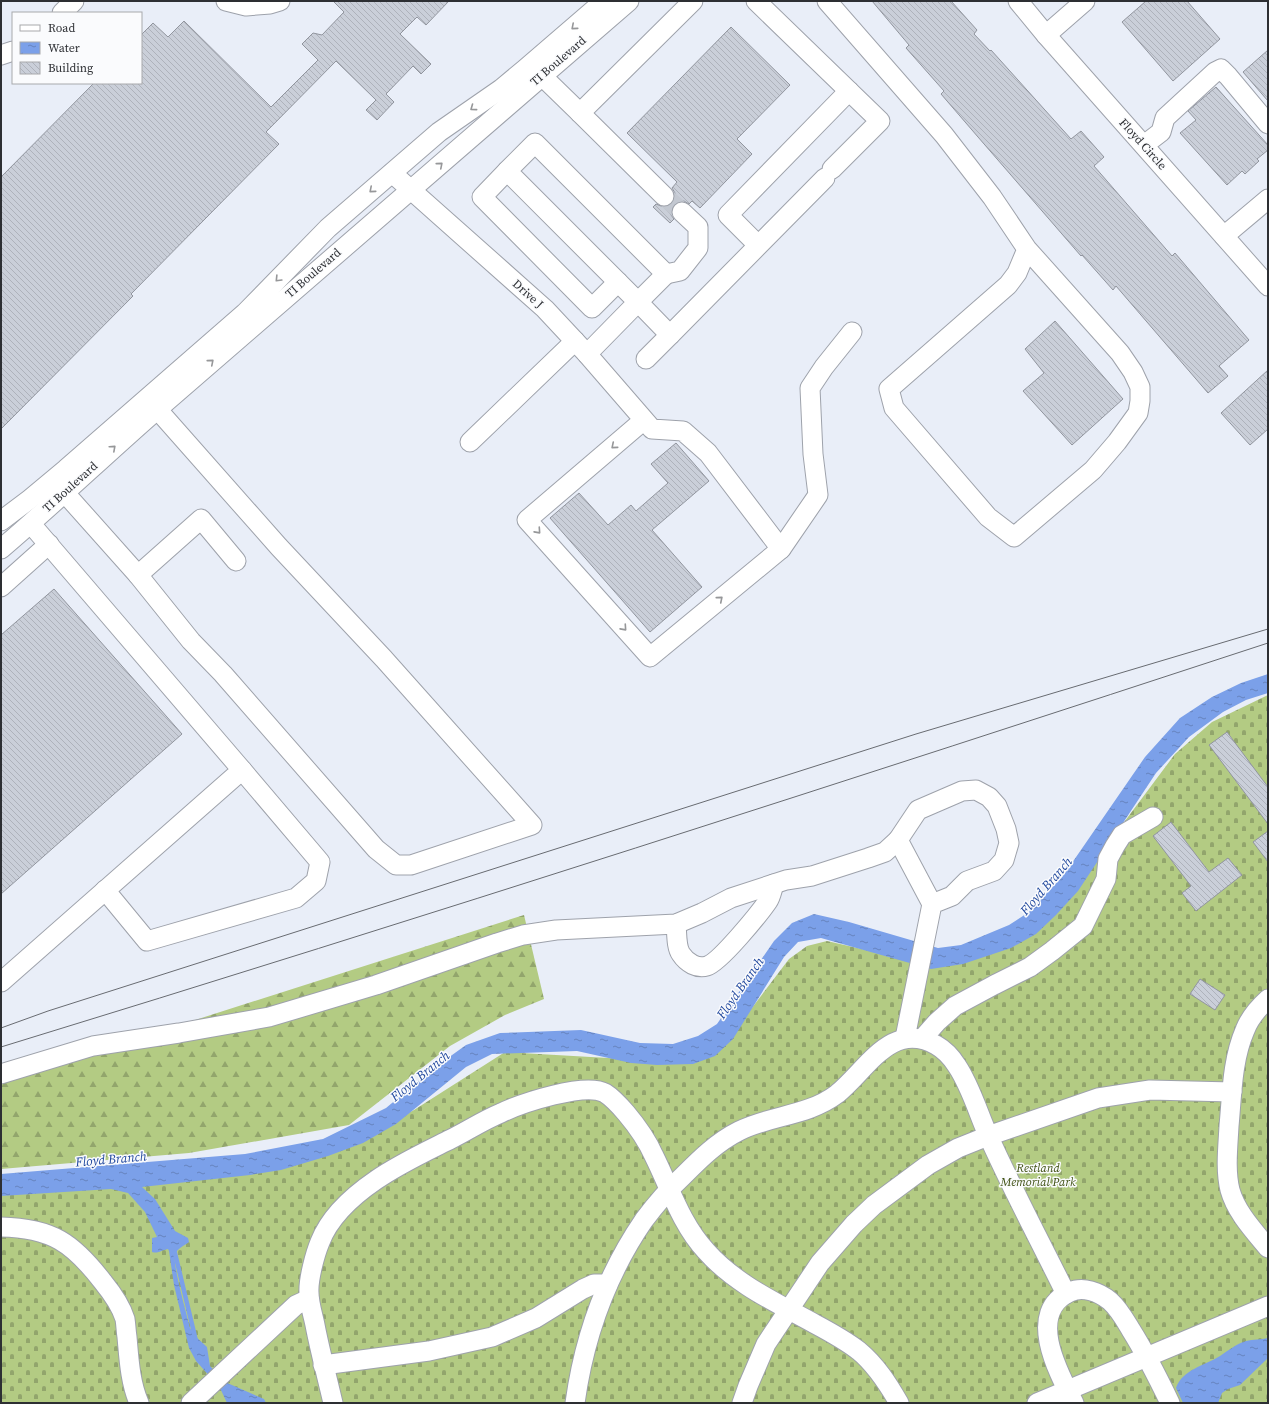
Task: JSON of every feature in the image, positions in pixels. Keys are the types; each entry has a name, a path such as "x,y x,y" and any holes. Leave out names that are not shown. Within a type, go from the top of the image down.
{"street":[{"path":"63,12 74,1"},
{"path":"226,1 246,6 270,4 280,1"},
{"name":"TI Boulevard","path":"1,521 66,469 239,318 328,228 440,132 500,89 604,1"},
{"name":"TI Boulevard","path":"1,549 31,524 64,492 157,409 362,230 629,1"},
{"path":"580,113 693,1"},
{"path":"646,359 880,121 756,1"},
{"path":"827,1 944,135 992,197 1027,249 1120,353 1133,372 1140,387 1138,413 1117,442 1093,470 1014,537 988,517 894,408 889,389 1008,285 1017,273 1027,249"},
{"name":"Floyd Circle","path":"1018,1 1046,35 1268,286"},
{"path":"1046,35 1085,1"},
{"path":"1,55 12,51"},
{"path":"1144,145 1161,132 1165,118 1215,72 1221,70 1228,76 1268,124"},
{"path":"542,76 664,196"},
{"path":"758,245 728,215 849,91"},
{"path":"618,282 592,308 482,197 535,143 666,274"},
{"path":"507,172 670,335"},
{"name":"Drive J","path":"392,173 545,310 581,348 648,425"},
{"path":"1224,236 1268,198"},
{"path":"470,442 638,302 666,274 680,271 698,248 698,227 682,212"},
{"path":"781,548 708,453 683,431 648,425 527,520 650,657 781,548 818,495 813,454 810,388 824,367 852,332"},
{"path":"64,492 138,575 191,641 223,674 376,849 396,865 411,865 532,825 384,659 279,547 157,409"},
{"path":"138,575 201,519 236,560"},
{"path":"31,524 320,862 316,881 296,898 147,941 105,890"},
{"path":"1,587 49,544"},
{"path":"1,982 242,770"},
{"path":"1,1074 93,1046 269,1017 376,985 524,935 556,930 676,924 731,898 786,880 812,876 884,852 898,840 918,810 962,791 976,790 989,797 998,806 1009,843 1004,860 994,871 966,881 952,896 932,904"},
{"path":"575,1403 584,1353 608,1284 629,1243 646,1218 669,1190 699,1159 717,1145 738,1132 756,1124 805,1111 822,1103 837,1093 888,1045 914,1039 955,1006 1030,967 1052,951 1083,926 1106,879 1108,859 1122,834 1153,817"},
{"path":"898,840 932,904 928,930 917,977 914,1039"},
{"path":"676,924 680,953 688,962 697,967 708,966 744,932 769,900 774,884"},
{"path":"1268,999 1253,1015 1244,1032 1235,1064 1228,1152 1230,1190 1244,1219 1268,1248"},
{"path":"914,1039 938,1046 957,1065 964,1078 988,1136 1066,1294"},
{"path":"334,1403 323,1365 308,1292 321,1239 330,1224 354,1198 375,1180 400,1165 499,1114 522,1105 575,1091 597,1090 605,1093 621,1106 639,1129 654,1155 669,1190 690,1231 718,1264 737,1279 788,1310 840,1338 859,1351 881,1374 900,1403"},
{"path":"742,1403 766,1344 820,1263 836,1243 874,1205 928,1164 958,1148 988,1136 1104,1097 1150,1090 1232,1092"},
{"path":"1,1227 30,1229 53,1237 76,1251 99,1277 117,1302 125,1320 133,1386 139,1403"},
{"path":"323,1365 430,1351 492,1337 536,1318 583,1289 594,1284 608,1284"},
{"path":"1071,1396 1051,1351 1047,1334 1049,1316 1053,1307 1060,1298 1075,1290 1084,1290 1093,1291 1110,1301 1119,1311 1147,1356 1170,1403"},
{"path":"191,1403 296,1305 309,1299"},
{"path":"1037,1403 1071,1396 1147,1356 1268,1306"}],"green space":[{"name":"Restland Memorial Park","path":"1268,695 1268,1403 1,1403 1,1193 337,1148 414,1110 505,1052 678,1062 720,1050 789,959 807,946 827,941 940,967 1066,900 1175,754 1212,722"},
{"path":"524,915 544,999 505,1015 450,1046 349,1125 189,1153 1,1169 1,1082"}],"water":[{"path":"1268,674 1268,693 1246,700 1223,712 1189,737 1156,773 1078,891 1036,934 1011,948 963,964 931,969 821,938 798,942 784,957 733,1039 715,1056 693,1064 657,1065 631,1063 577,1051 492,1054 466,1067 396,1124 363,1143 328,1156 281,1170 142,1187 155,1199 175,1231 188,1238 189,1242 175,1254 176,1268 190,1328 195,1336 207,1347 210,1366 225,1382 264,1399 266,1403 227,1403 220,1388 196,1361 189,1348 174,1285 169,1251 168,1249 152,1252 152,1238 157,1237 145,1212 128,1193 111,1189 1,1196 1,1174 245,1154 323,1139 386,1108 434,1068 466,1045 500,1033 581,1030 640,1043 673,1044 698,1036 717,1024 774,941 792,923 814,914 849,922 938,948 961,945 1009,925 1029,912 1063,876 1145,757 1180,718 1212,697 1241,683"},
{"path":"1268,1338 1268,1358 1240,1385 1228,1389 1222,1393 1218,1403 1183,1403 1176,1388 1179,1382 1189,1372 1220,1356 1242,1342"}],"building":[{"path":"333,1 449,1 426,25 417,17 400,34 431,64 421,74 413,66 386,94 394,102 377,120 366,110 376,100 336,61 266,132 279,144 131,294 133,296 1,429 1,177 93,84 142,84 142,34 153,23 168,37 184,21 271,107 318,60 302,44 313,33 322,35 344,12"},
{"path":"872,1 951,1 977,30 974,34 990,51 991,50 1071,139 1081,131 1104,157 1094,166 1172,256 1175,253 1249,340 1219,366 1228,376 1208,393 1116,286 1113,290 1082,255 1081,256 941,94 944,91 906,48 909,45"},
{"path":"1146,1 1187,1 1220,39 1173,81 1122,22"},
{"path":"731,27 790,85 737,139 752,154 700,208 692,201 689,204 684,201 679,201 674,204 671,210 671,215 674,219 670,223 653,207 656,204 667,207 672,203 675,198 675,193 672,188 677,182 627,133"},
{"path":"1268,50 1268,101 1243,72"},
{"path":"1216,87 1268,145 1268,150 1257,159 1259,161 1245,174 1242,171 1227,185 1180,133 1196,120 1188,111"},
{"path":"1055,321 1123,399 1072,445 1023,391 1044,373 1025,349"},
{"path":"1268,370 1268,429 1250,445 1221,413"},
{"path":"676,443 709,481 652,530 702,587 650,632 550,518 579,493 608,525 631,505 636,511 668,483 651,464"},
{"path":"54,589 182,734 1,894 1,635"},
{"path":"1227,732 1268,787 1268,824 1209,745"},
{"path":"1171,822 1209,872 1228,858 1242,875 1196,911 1182,893 1191,886 1153,836"},
{"path":"1268,831 1268,862 1253,842"},
{"path":"1200,979 1225,995 1215,1010 1190,994"}],"waterway":[{"path":"174,1249 196,1341"}],"tunnel":[{"path":"664,196 682,212"}],"tram line":[{"path":"1,1028 48,1011 916,734 1268,629"},
{"path":"1,1047 636,848 1268,643"}],"water label":[{"name":"Floyd Branch","path":"1046,886"},
{"name":"Floyd Branch","path":"740,988"},
{"name":"Floyd Branch","path":"420,1076"},
{"name":"Floyd Branch","path":"111,1159"}]}
